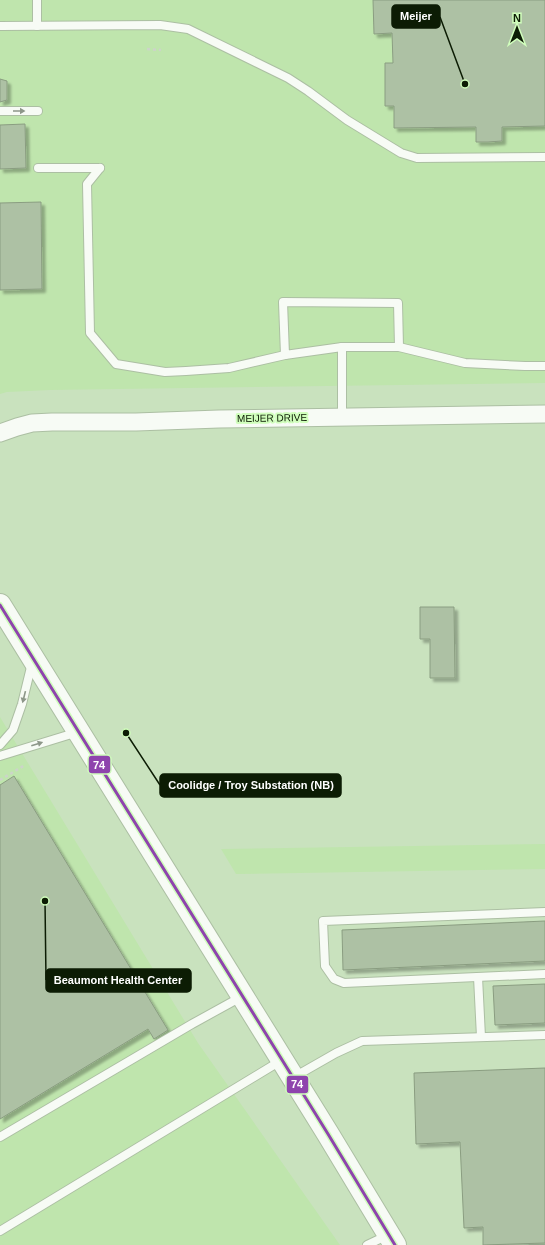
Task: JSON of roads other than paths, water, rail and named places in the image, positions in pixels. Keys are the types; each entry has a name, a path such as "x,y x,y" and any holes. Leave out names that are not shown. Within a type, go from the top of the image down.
{"main road":[{"path":"0,605 288,1068 392,1240"}],"street":[{"name":"MEIJER DRIVE","path":"0,433 32,423 52,422 136,422 545,414"}],"lane":[{"path":"37,0 37,26"},
{"path":"0,26 160,25 188,29 288,78 347,120 401,153 417,158 545,157"},
{"path":"0,111 38,111"},
{"path":"38,168 100,168 87,184 90,333 116,364 165,372 186,371 229,368 285,355 342,347 399,347 465,363 545,366"},
{"path":"285,355 283,302 398,304 399,347"},
{"path":"342,347 342,417"},
{"path":"0,745 13,730 22,704 33,659"},
{"path":"0,756 78,732"},
{"path":"545,912 323,921 325,966 334,979 344,984 545,974"},
{"path":"478,977 481,1037"},
{"path":"0,1137 192,1024 243,996"},
{"path":"0,1231 288,1068 336,1053 362,1040 545,1035"},
{"path":"368,1245 392,1240"}],"place":[{"name":"Meijer","path":"465,84"},
{"name":"Coolidge / Troy Substation (NB)","path":"126,733"},
{"name":"Beaumont Health Center","path":"45,901"}]}
